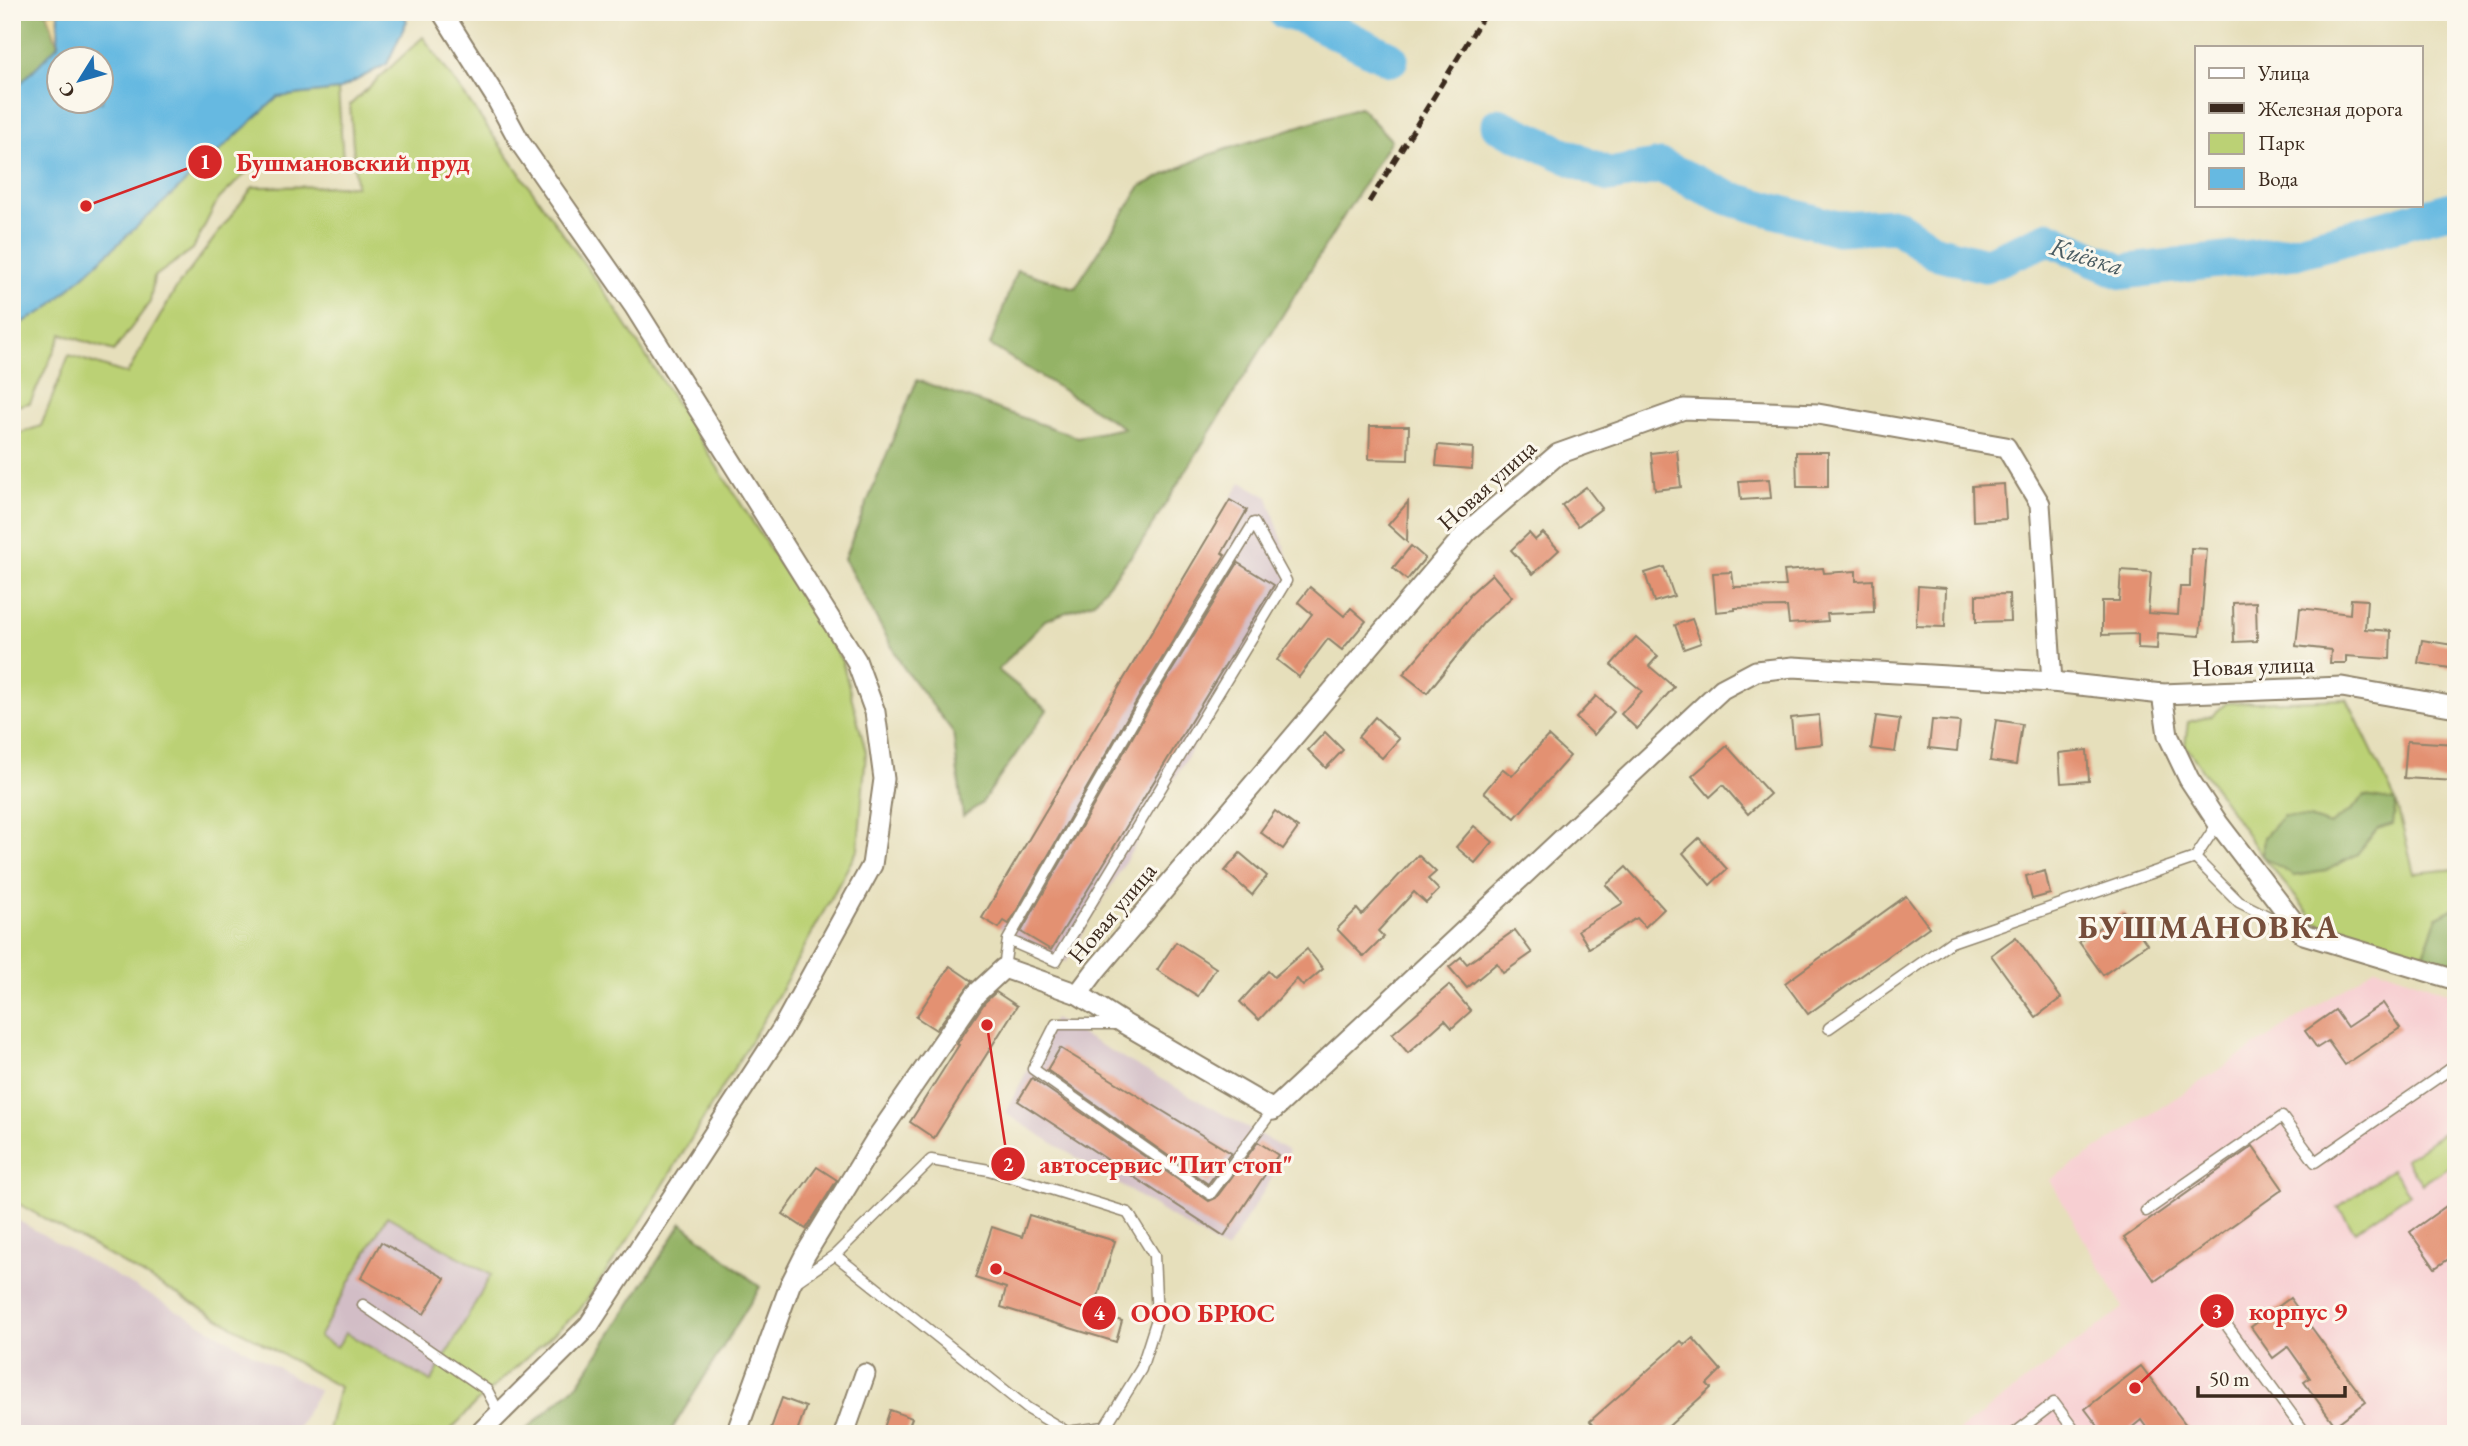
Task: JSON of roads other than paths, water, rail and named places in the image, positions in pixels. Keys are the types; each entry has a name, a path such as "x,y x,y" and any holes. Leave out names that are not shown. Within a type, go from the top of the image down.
{"street":[{"path":"442,12 522,144 634,306 856,660 875,712 884,779 872,864 782,1029 589,1325 479,1434"},
{"name":"Новая улица","path":"1078,994 1466,532 1558,454 1684,409 1818,414 2006,447 2040,504 2052,682"},
{"name":"Новая улица","path":"1004,968 1078,994 1273,1110 1722,689 1756,671 1793,667 2052,682 2162,694 2342,687 2456,707"},
{"path":"2162,694 2168,735 2189,779 2218,823 2303,934 2456,979"},
{"path":"736,1434 790,1285 805,1255 876,1139 976,994 1004,968"},
{"path":"844,1434 865,1374"}],"lane":[{"path":"1004,968 1008,940 1146,699 1254,523 1286,581 1056,961 1008,940"},
{"path":"1829,1028 1951,942 2195,858 2218,823"},
{"path":"2195,858 2239,902 2303,934"},
{"path":"1125,1024 1056,1024 1033,1069 1210,1194 1273,1110"},
{"path":"2146,1211 2282,1116 2315,1162 2452,1068 2456,1079"},
{"path":"790,1285 835,1255 931,1160 989,1170 1128,1213 1154,1255 1157,1320 1141,1369 1105,1427 1067,1432 1027,1408 835,1255"},
{"path":"363,1305 487,1390 499,1413"},
{"path":"2228,1327 2306,1434"},
{"path":"2014,1434 2054,1403 2077,1434"}],"water":[{"path":"59,12 403,12 407,21 387,64 338,90 278,97 46,310 12,328 12,92 46,57 46,116 116,116 116,46 57,46"}],"waterway":[{"name":"Киёвка","path":"1285,12 1309,19 1391,59"},
{"name":"Киёвка","path":"1498,125 1609,175 1661,166 1728,198 1837,228 1895,225 1935,252 1985,265 2049,238 2122,272 2295,252 2456,208"}],"railway":[{"path":"1369,202 1486,12"}],"place":[{"name":"Бушмановский пруд","path":"86,206"},
{"name":"автосервис \"Пит стоп\"","path":"987,1025"},
{"name":"ООО БРЮС","path":"996,1269"},
{"name":"корпус 9","path":"2135,1388"}],"district":[{"name":"БУШМАНОВКА","path":"2209,927"}]}
